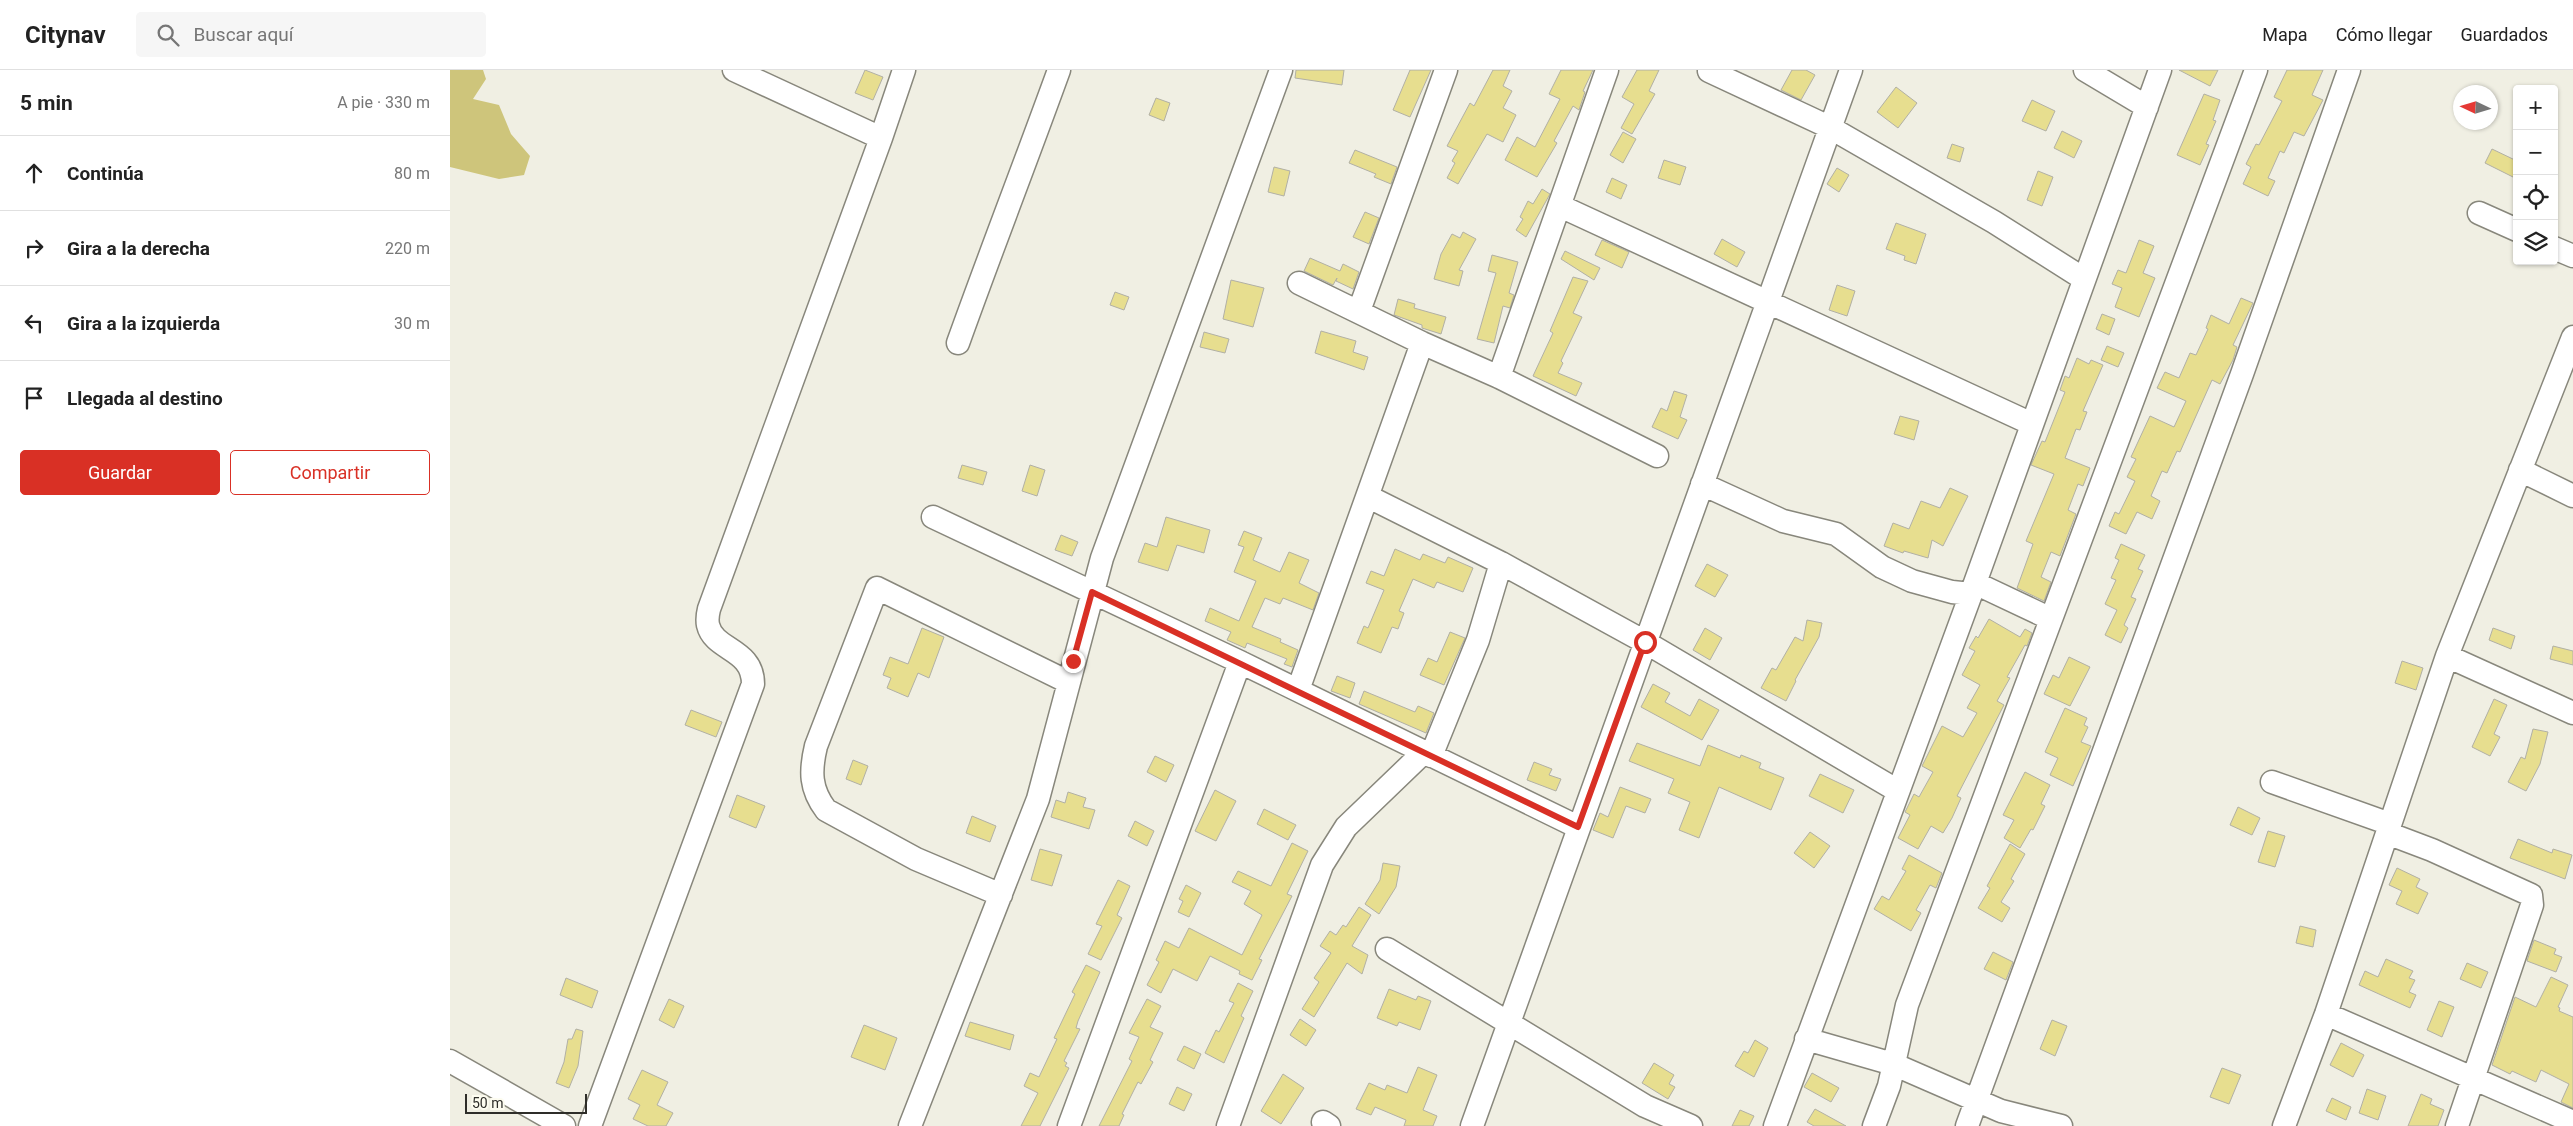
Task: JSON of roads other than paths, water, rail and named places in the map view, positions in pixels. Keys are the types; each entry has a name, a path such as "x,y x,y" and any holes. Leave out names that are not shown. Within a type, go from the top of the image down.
{"street":[{"path":"734,70 882,138"},
{"path":"590,1126 753,684 753,672 745,660 715,637 708,625 709,609 882,138 904,70"},
{"path":"958,343 998,230 1015,192 1059,70"},
{"path":"910,1126 1038,799 1105,549 1281,70"},
{"path":"1359,311 1446,70"},
{"path":"1500,377 1607,70"},
{"path":"1472,1126 1851,70"},
{"path":"2086,70 2147,106"},
{"path":"1774,1126 1973,589 2160,70"},
{"path":"1874,1126 1889,1086 1907,1005 2256,70"},
{"path":"1967,1126 2242,374 2349,70"},
{"path":"1709,71 1829,128 1994,222 2084,278"},
{"path":"1560,206 2032,424"},
{"path":"2479,213 2513,228"},
{"path":"2558,250 2573,256"},
{"path":"1299,283 1422,343 1500,377 1657,456"},
{"path":"2284,1126 2326,1014 2447,656 2573,337"},
{"path":"1298,690 1369,497 1422,343"},
{"path":"2520,470 2573,496"},
{"path":"1702,484 1783,520 1836,534 1882,568 1912,581 1952,592 1973,589 2052,619"},
{"path":"1369,497 1501,563 1645,642 1898,791"},
{"path":"933,517 1240,662 1578,827"},
{"path":"1228,1126 1322,865 1346,826 1427,754 1478,640 1501,563"},
{"path":"1001,895 907,855 826,810 818,799 812,784 811,767 816,746 877,588 1068,682"},
{"path":"2447,656 2573,713"},
{"path":"1069,1126 1240,662"},
{"path":"2272,782 2389,829 2531,895 2532,905 2457,1126"},
{"path":"1387,949 1645,1106 1692,1126"},
{"path":"2326,1014 2573,1122"},
{"path":"1806,1039 1893,1064 2009,1113 2061,1126"},
{"path":"450,1061 564,1126"}]}
